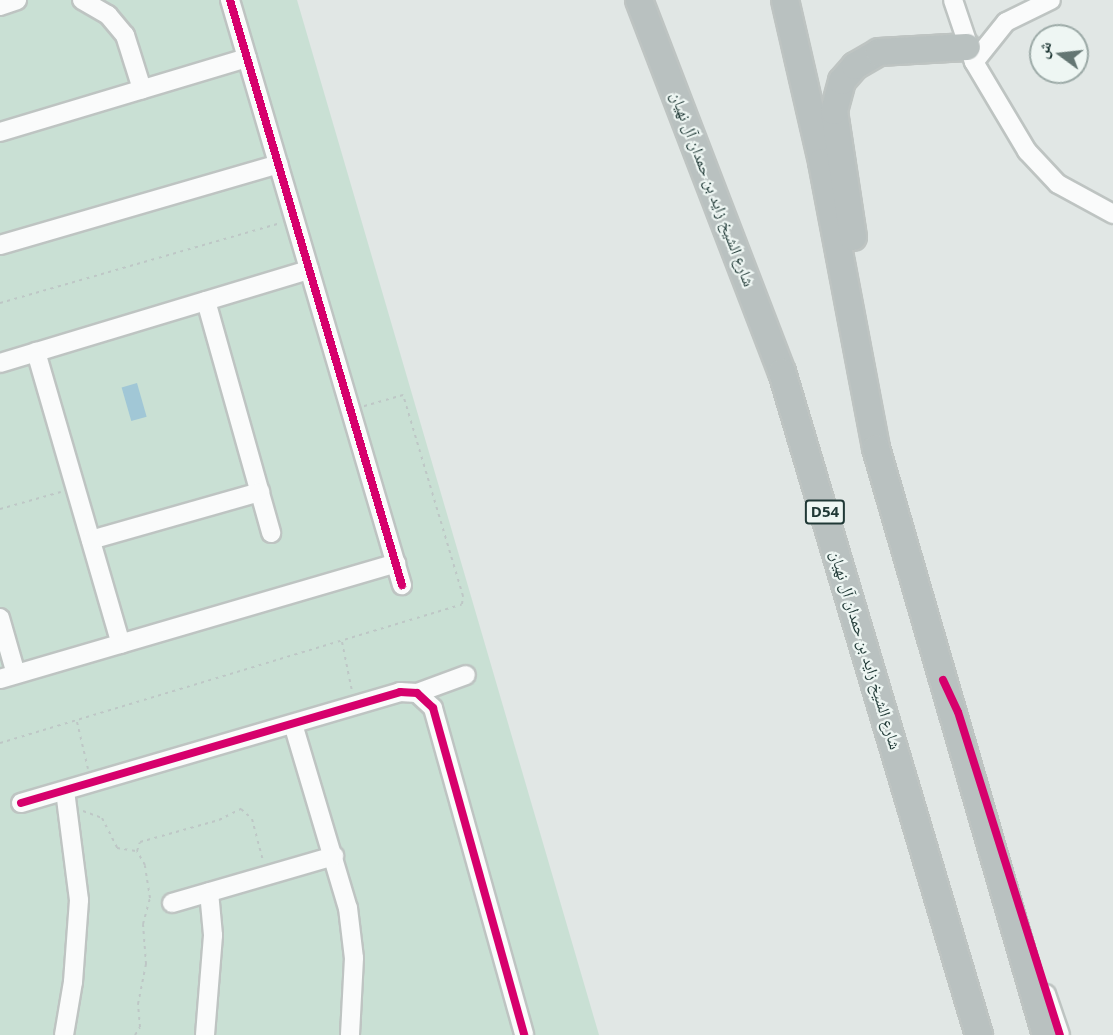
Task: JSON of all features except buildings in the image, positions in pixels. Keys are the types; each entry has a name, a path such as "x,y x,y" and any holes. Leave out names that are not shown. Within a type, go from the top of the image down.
{"highway":[{"name":"شارع الشيخ زايد بن حمدان آل نهيان","path":"639,0 782,372 979,1035"},
{"path":"785,0 824,173 866,406 1046,1035"},
{"path":"866,406 872,385 872,356 835,122 837,92 855,66 879,52 971,54"}],"street":[{"path":"0,6 17,0"},
{"path":"82,0 108,15 125,35 142,89"},
{"path":"230,0 402,585"},
{"path":"953,0 971,54 1036,163 1070,193 1113,214"},
{"path":"971,54 1006,22 1051,0"},
{"path":"0,132 247,58"},
{"path":"0,243 278,164"},
{"path":"0,363 309,270"},
{"path":"206,301 271,533"},
{"path":"36,352 122,644"},
{"path":"91,540 260,492"},
{"path":"0,618 8,677 396,563"},
{"path":"21,803 400,692 417,693 466,675"},
{"path":"943,680 958,712 1060,1035"},
{"path":"417,693 433,708 524,1035"},
{"path":"293,724 334,856 353,934 350,1035"},
{"path":"64,1035 73,982 79,909 65,791"},
{"path":"172,903 334,856"},
{"path":"205,1035 212,946 209,892"}],"path":[{"path":"0,303 294,219"},
{"path":"0,509 76,488"},
{"path":"342,642 356,705"},
{"path":"76,721 92,783"},
{"path":"69,814 97,813 113,845 137,851"}],"green space":[{"path":"0,0 297,0 599,1035 0,1035"}],"water":[{"path":"137,383 147,417 131,421 122,387"}],"cycle path":[{"path":"230,0 402,585"},
{"path":"943,680 958,712 1060,1035"},
{"path":"21,803 400,692 417,693 433,708 524,1035"}]}
